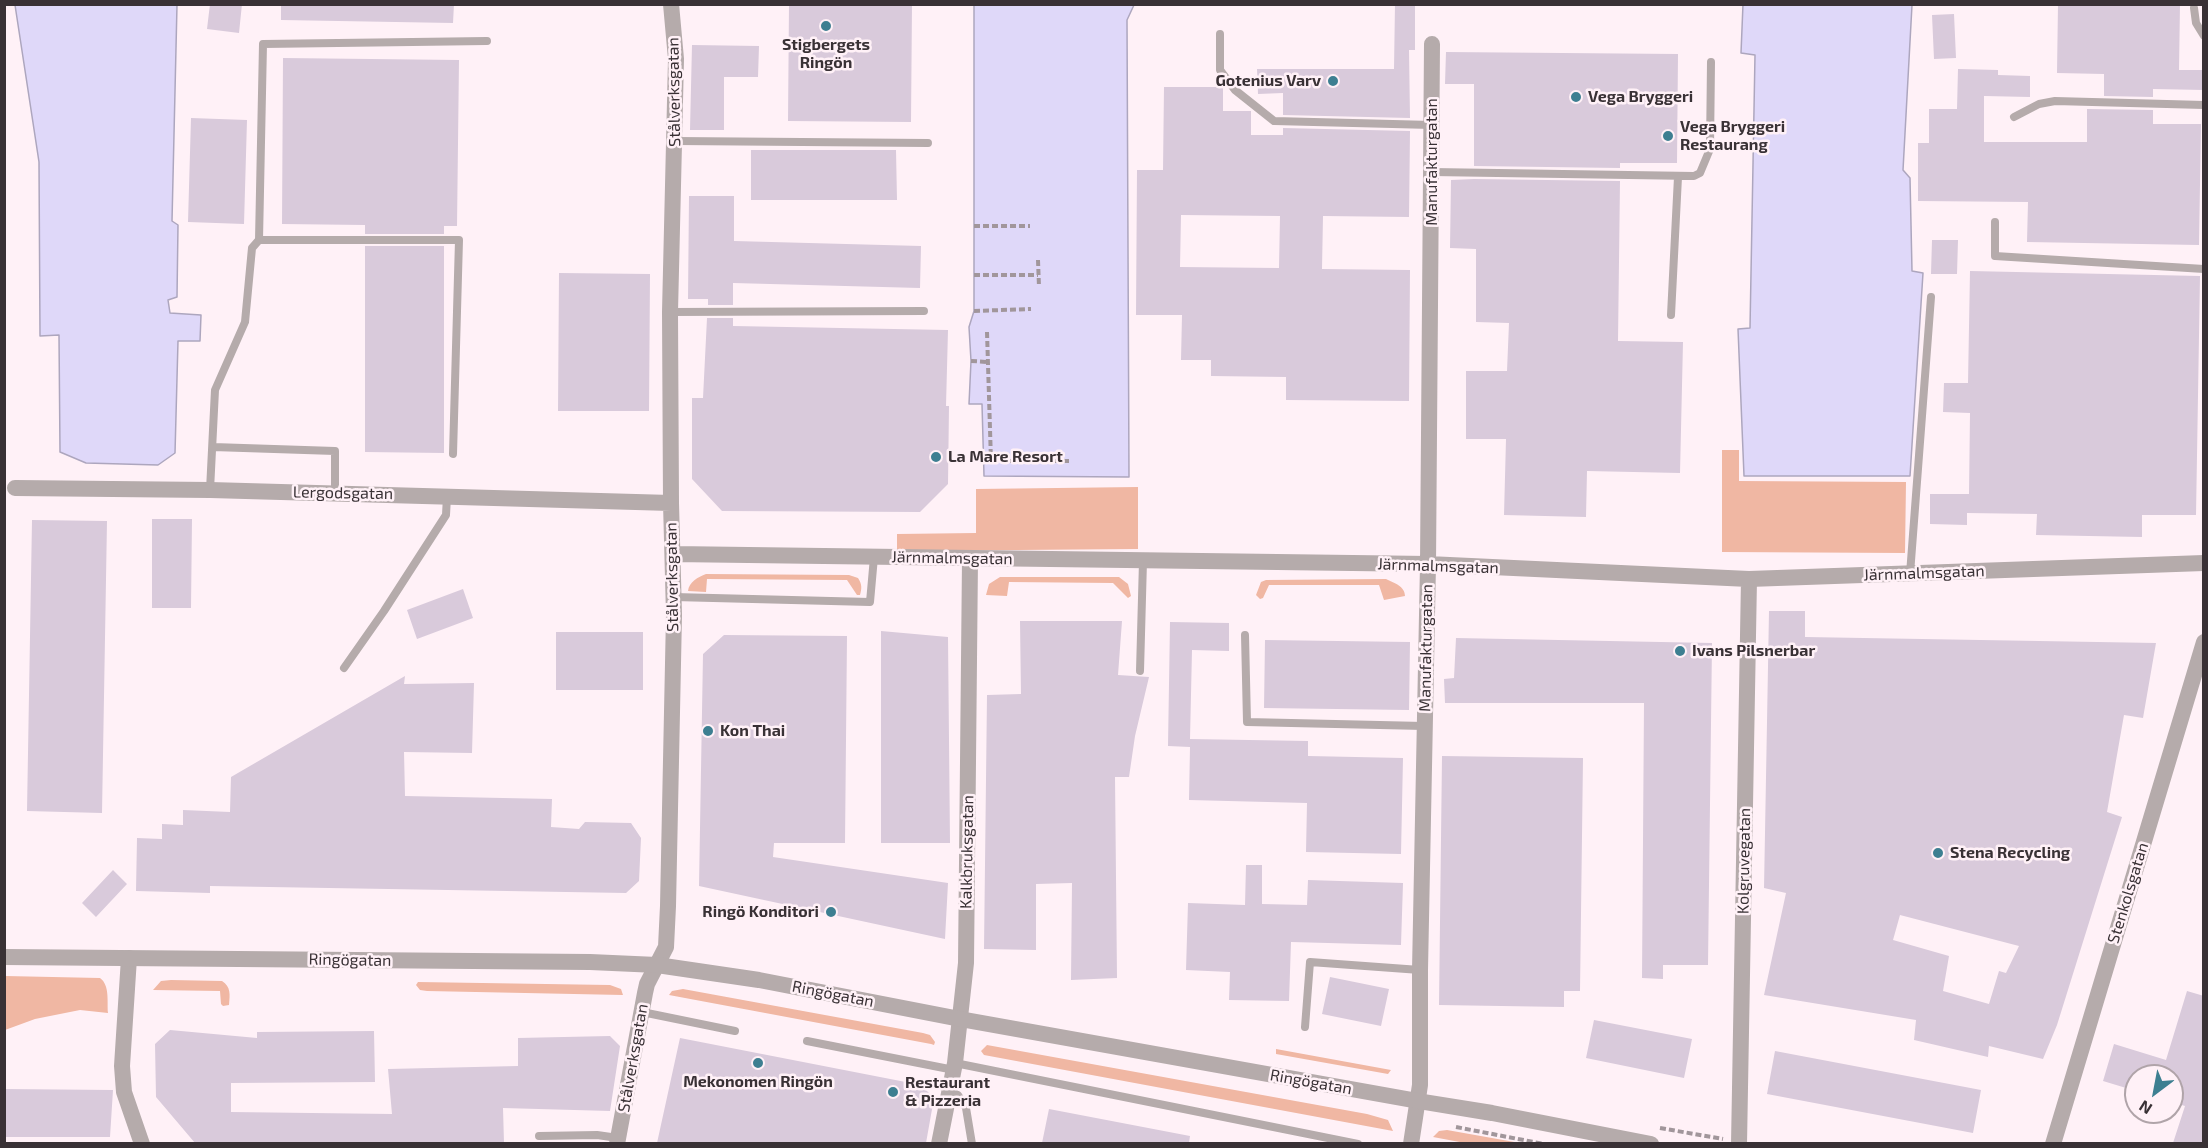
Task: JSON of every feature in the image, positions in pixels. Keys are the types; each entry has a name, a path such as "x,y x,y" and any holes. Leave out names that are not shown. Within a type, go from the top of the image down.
{"street":[{"name":"Stålverksgatan","path":"617,1141 647,984 666,947 668,906 674,597 670,503 670,312 676,141 676,59 671,4"},
{"name":"Manufakturgatan","path":"1411,1143 1420,1086 1428,564 1432,44"},
{"name":"Lergodsgatan","path":"15,489 447,495 670,503"},
{"name":"Järnmalmsgatan","path":"673,554 1428,564 1749,579 2204,563"},
{"name":"Kalkbruksgatan","path":"939,1143 954,1067 966,963 970,559"},
{"name":"Kolgruvegatan","path":"1739,1143 1749,579"},
{"name":"Stenkolsgatan","path":"2053,1143 2204,642"},
{"name":"Ringögatan","path":"4,957 590,962 657,965 759,980 960,1019 1651,1143"},
{"path":"129,958 122,1066 124,1092 142,1143"}],"lane":[{"path":"2194,8 2196,23 2204,36"},
{"path":"1220,34 1220,70 1235,90 1274,121 1433,125"},
{"path":"210,490 215,390 245,322 252,248 259,240 263,44 487,41"},
{"path":"1432,172 1694,176 1700,173 1710,149 1711,62"},
{"path":"2014,117 2039,104 2055,100 2204,105"},
{"path":"676,141 928,143"},
{"path":"1671,315 1678,177"},
{"path":"1995,222 1995,256 2204,269"},
{"path":"259,240 459,240 453,454"},
{"path":"1910,574 1931,297"},
{"path":"670,312 924,311"},
{"path":"213,447 335,451 335,493"},
{"path":"345,668 446,515 447,495"},
{"path":"674,597 870,602 874,557"},
{"path":"1140,671 1143,561"},
{"path":"1245,635 1247,722 1424,726"},
{"path":"1305,1027 1310,962 1420,970"},
{"path":"642,1012 735,1031"},
{"path":"807,1041 1358,1143"},
{"path":"949,1092 958,1095 966,1108 972,1143"},
{"path":"539,1136 597,1135 617,1141"}],"path":[{"path":"974,226 1030,226"},
{"path":"1038,260 1039,287"},
{"path":"974,275 1038,274"},
{"path":"974,311 1031,309"},
{"path":"987,332 990,461"},
{"path":"971,361 988,362"},
{"path":"983,461 1069,461"},
{"path":"1452,1126 1544,1143"}],"shaded area":[{"path":"1743,4 1912,5 1903,170 1910,178 1912,271 1923,273 1910,476 1744,476 1738,329 1750,328 1755,55 1741,53"},
{"path":"15,5 177,5 172,221 178,225 177,297 168,300 170,313 201,315 200,341 178,341 175,453 158,465 86,463 60,452 59,335 40,336 39,162"},
{"path":"974,5 1134,5 1127,20 1129,477 984,476 982,404 969,404 971,361 969,327 974,311"},
{"path":"1722,450 1739,450 1739,481 1906,482 1905,553 1722,552"},
{"path":"1138,487 1138,549 897,551 897,534 976,533 976,489"},
{"path":"706,574 849,575 858,578 861,588 860,595 857,595 847,580 707,579 706,592 688,591 692,582"},
{"path":"1000,577 1119,577 1128,584 1131,596 1128,598 1113,583 1009,582 1007,596 986,595 989,584"},
{"path":"1386,579 1401,587 1405,596 1384,600 1379,585 1269,585 1263,598 1260,599 1256,595 1261,582 1266,580"},
{"path":"5,976 100,978 107,989 108,1013 80,1010 35,1019 5,1030"},
{"path":"161,981 222,981 229,991 229,1005 221,1004 220,991 153,990"},
{"path":"418,982 610,985 621,989 623,995 427,991 420,990 416,985"},
{"path":"683,989 923,1033 930,1035 935,1042 934,1045 669,995 672,991"},
{"path":"987,1045 1367,1114 1388,1120 1393,1131 984,1055 981,1051"},
{"path":"1276,1049 1391,1070 1388,1074 1276,1054"},
{"path":"1447,1130 1520,1143 1465,1143 1433,1137 1439,1131"}],"building":[{"path":"210,4 242,4 239,33 207,29"},
{"path":"281,4 454,4 453,23 281,20"},
{"path":"789,4 912,4 911,122 788,121"},
{"name":"Gotenius Varv","path":"1395,4 1415,4 1415,50 1409,50 1410,118 1283,115 1283,93 1258,94 1257,69 1394,69"},
{"path":"2058,4 2180,4 2179,70 2204,70 2204,90 2153,89 2153,97 2104,96 2104,74 2057,73"},
{"path":"1954,14 1956,58 1934,59 1932,15"},
{"path":"692,45 759,46 758,77 724,77 724,130 690,130"},
{"name":"Vega Bryggeri","path":"1446,52 1678,54 1677,163 1620,163 1620,168 1474,166 1474,84 1445,84"},
{"path":"283,58 459,60 457,226 444,226 444,234 365,234 365,225 282,224"},
{"path":"1958,69 1998,70 1998,75 2030,76 2030,97 1984,96 1984,142 2087,142 2087,109 2153,110 2153,124 2201,124 2199,245 2027,242 2028,202 1918,201 1918,143 1929,143 1929,109 1957,109"},
{"path":"1164,87 1223,87 1223,111 1251,111 1251,135 1283,135 1283,128 1410,131 1409,217 1323,216 1322,269 1410,270 1409,401 1286,400 1286,377 1211,376 1211,360 1181,360 1182,315 1136,315 1137,170 1163,170","holes":["1181,215 1280,216 1279,268 1180,267"]},
{"path":"191,118 247,120 244,224 188,222"},
{"path":"751,150 896,150 897,200 751,200"},
{"path":"1451,180 1620,181 1618,341 1683,342 1680,473 1587,471 1586,517 1504,515 1506,439 1466,439 1466,371 1507,371 1509,323 1476,322 1476,249 1450,248"},
{"path":"689,196 734,196 734,241 921,246 920,288 733,283 733,305 708,305 708,299 688,299"},
{"path":"1932,240 1958,240 1957,274 1931,274"},
{"path":"365,246 444,246 444,453 365,452"},
{"path":"1970,271 2200,276 2196,515 2142,515 2142,537 2036,535 2037,514 1967,513 1967,525 1930,524 1930,494 1969,494 1970,413 1943,412 1944,383 1968,383"},
{"path":"559,273 650,274 649,411 558,411"},
{"path":"707,318 733,318 733,326 948,330 946,406 949,406 948,484 920,512 722,511 692,479 692,398 703,398"},
{"path":"152,519 192,519 191,608 152,608"},
{"path":"32,520 107,521 102,813 27,811"},
{"path":"463,589 473,618 417,639 407,610"},
{"name":"Stena Recycling","path":"1769,611 1805,611 1805,637 2156,643 2143,718 2124,715 2107,812 2122,817 2057,1025 2043,1059 1989,1046 1988,1057 1914,1040 1916,1020 1764,995 1786,893 1764,888","holes":["1900,915 2019,946 2006,973 1999,971 1989,1004 1943,991 1949,956 1893,940"]},
{"path":"1020,621 1122,621 1118,675 1149,677 1135,736 1129,777 1115,777 1117,978 1071,980 1072,883 1036,884 1036,950 984,949 987,695 1021,694"},
{"path":"1170,622 1229,623 1229,651 1192,650 1190,739 1308,741 1308,756 1403,758 1401,854 1306,852 1307,803 1189,800 1190,747 1168,746"},
{"path":"881,631 948,637 950,843 881,843"},
{"path":"556,632 643,632 643,690 556,690"},
{"path":"724,635 847,636 845,843 774,843 773,857 948,883 945,939 699,886 703,654"},
{"path":"1456,638 1712,643 1708,965 1663,965 1663,979 1642,978 1644,703 1445,703 1444,679 1454,678"},
{"path":"1265,640 1410,642 1409,710 1264,708"},
{"path":"405,676 404,684 474,683 472,753 404,752 405,796 552,799 551,827 579,829 585,822 631,823 641,838 639,881 626,893 210,886 210,893 136,891 137,838 162,839 162,824 183,825 183,810 230,812 231,777"},
{"path":"1442,756 1583,758 1580,991 1564,991 1564,1007 1439,1005"},
{"path":"1246,865 1262,865 1262,904 1307,905 1308,880 1403,883 1401,945 1291,942 1289,1001 1229,1000 1230,972 1186,970 1188,903 1245,905"},
{"path":"113,870 127,884 96,917 82,903"},
{"path":"1330,977 1389,989 1381,1026 1322,1014"},
{"path":"2187,991 2204,996 2204,1143 2173,1143 2179,1124 2184,1124 2184,1064 2124,1064 2124,1087 2103,1081 2114,1044 2166,1060"},
{"path":"1594,1020 1692,1039 1684,1078 1586,1058"},
{"path":"170,1030 257,1038 257,1032 374,1031 375,1082 231,1083 231,1112 392,1114 388,1069 518,1066 518,1038 610,1036 620,1046 610,1111 503,1108 504,1143 195,1143 156,1097 155,1044"},
{"path":"680,1038 921,1085 934,1098 926,1143 657,1143"},
{"path":"1775,1051 1981,1090 1973,1133 1767,1094"},
{"path":"4,1089 113,1090 110,1137 4,1137"},
{"path":"1049,1109 1190,1136 1189,1143 1042,1143"}],"place":[{"name":"Stigbergets Ringön","path":"826,26"},
{"name":"Gotenius Varv","path":"1333,81"},
{"name":"Vega Bryggeri","path":"1576,97"},
{"name":"Vega Bryggeri Restaurang","path":"1668,136"},
{"name":"La Mare Resort","path":"936,457"},
{"name":"Ivans Pilsnerbar","path":"1680,651"},
{"name":"Kon Thai","path":"708,731"},
{"name":"Stena Recycling","path":"1938,853"},
{"name":"Ringö Konditori","path":"831,912"},
{"name":"Mekonomen Ringön","path":"758,1063"},
{"name":"Restaurant & Pizzeria","path":"893,1092"}]}
